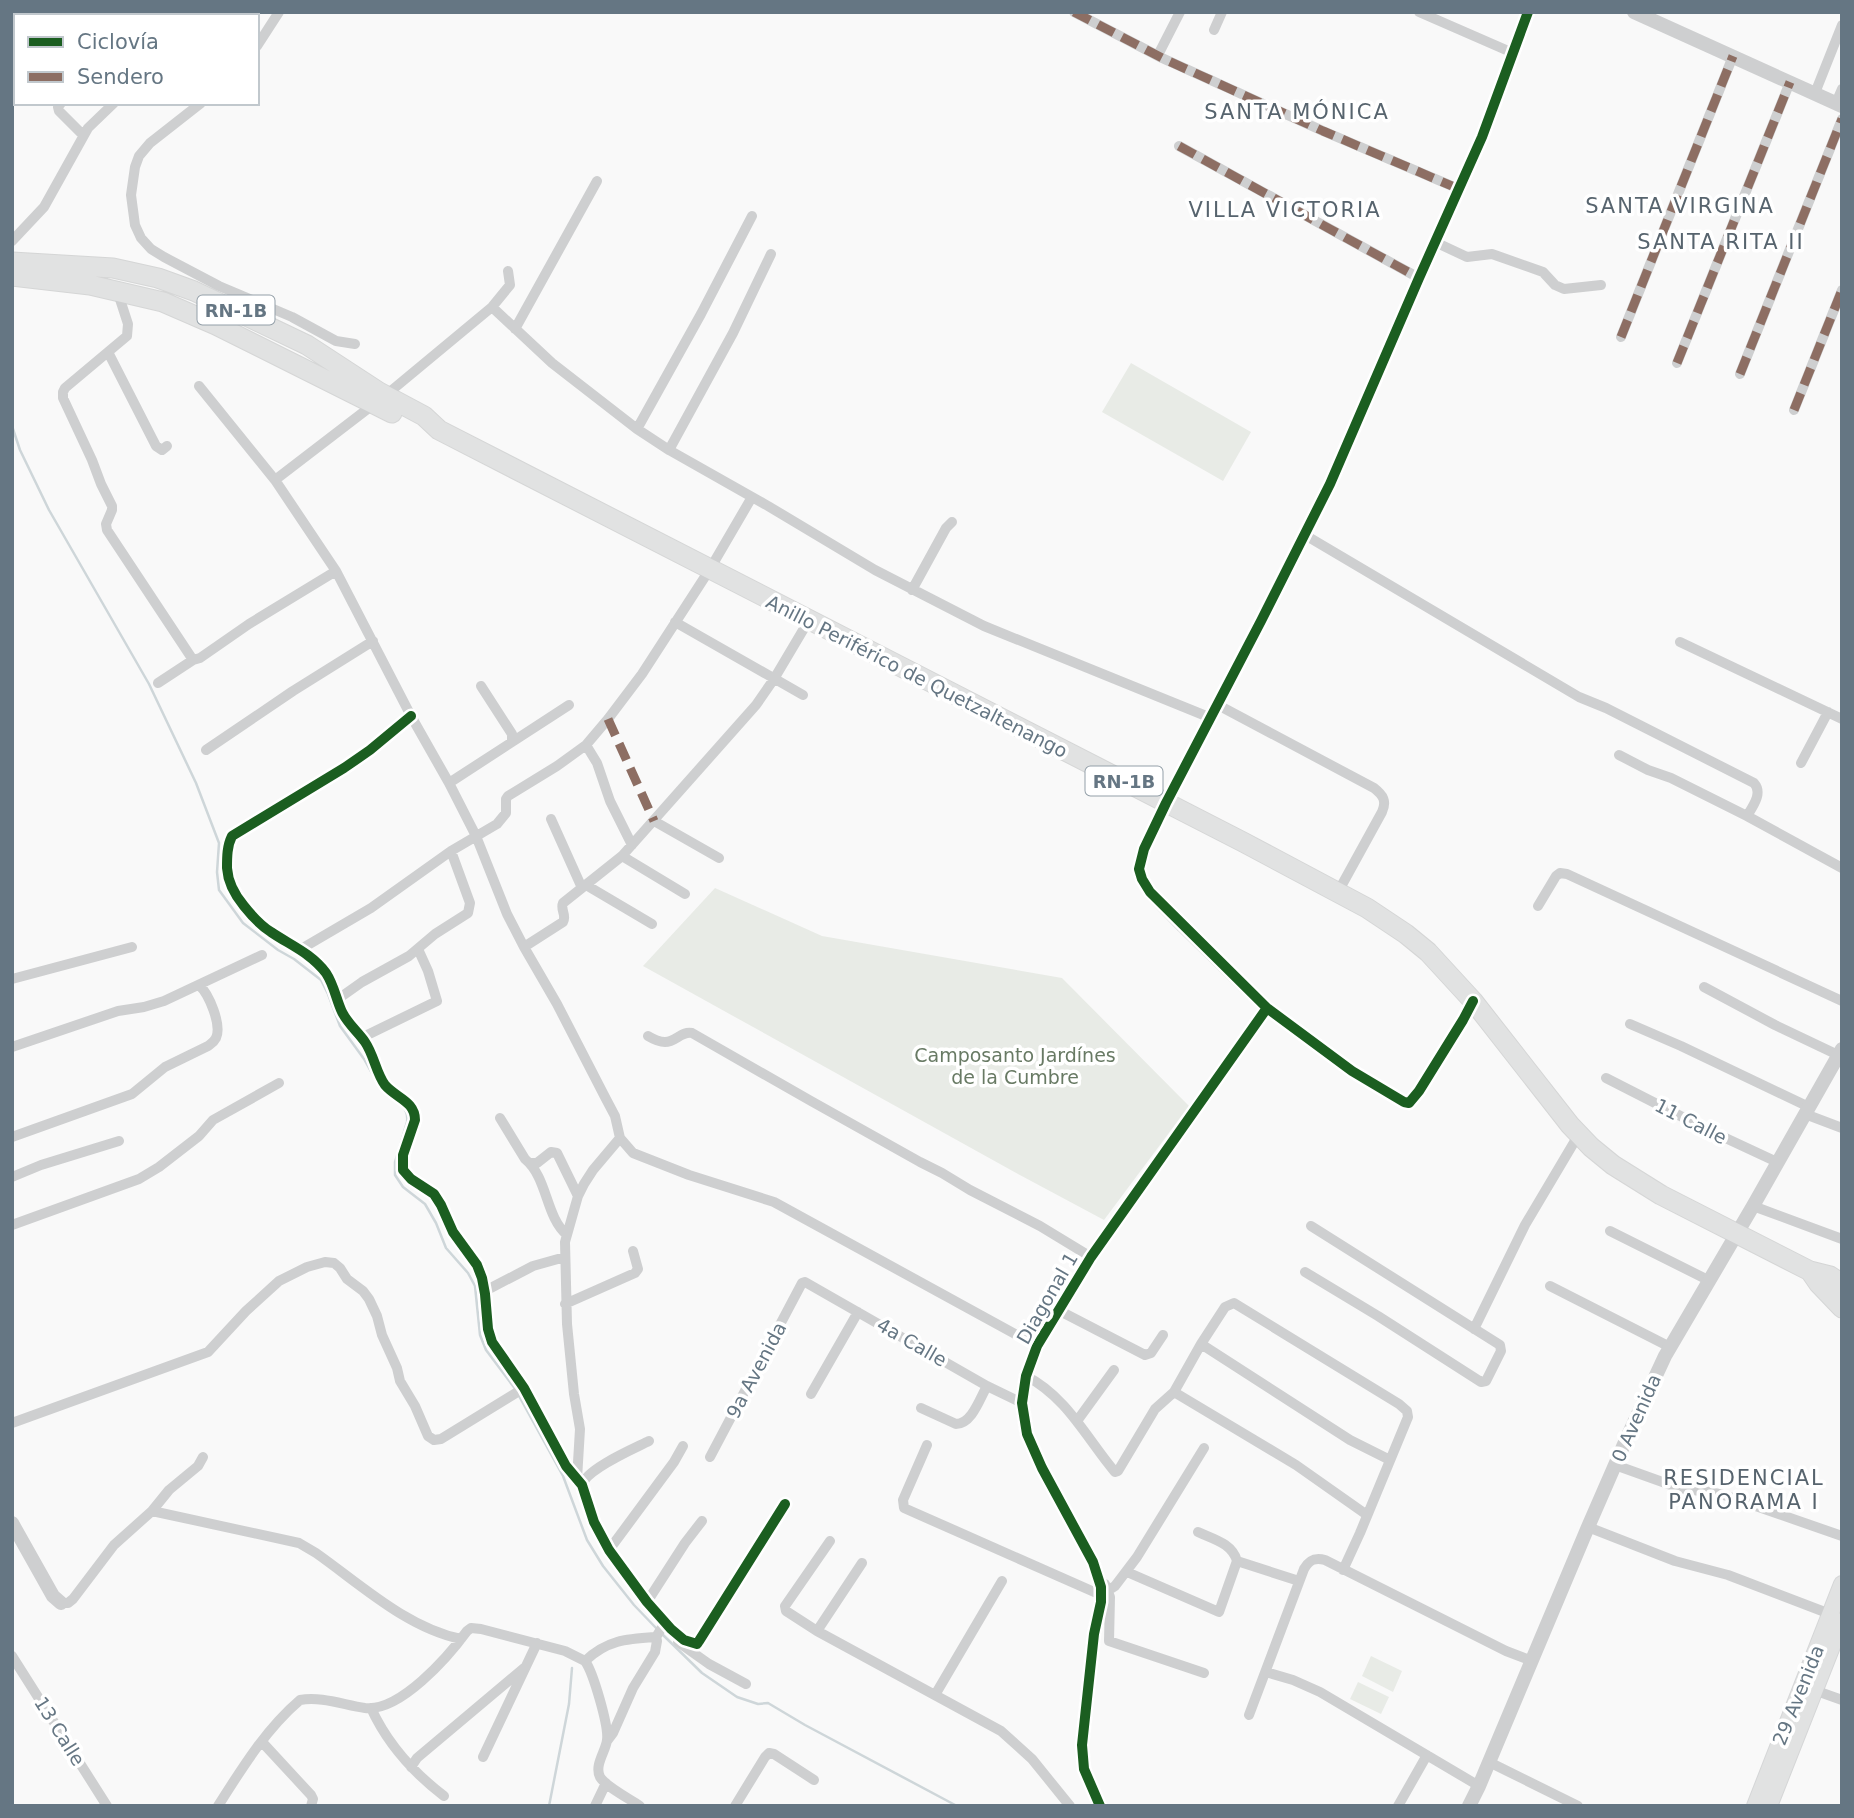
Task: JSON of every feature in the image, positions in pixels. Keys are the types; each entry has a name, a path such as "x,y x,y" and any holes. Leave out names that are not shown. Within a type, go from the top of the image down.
{"highway":[{"name":"Anillo Periférico de Quetzaltenango","path":"12,262 113,268 158,278 210,298 288,335 332,361 380,399"},
{"name":"Anillo Periférico de Quetzaltenango","path":"12,275 90,285 163,302 294,363 424,416 435,428 1338,892 1376,913 1406,934 1438,962 1473,1000 1579,1134 1604,1159 1635,1180 1810,1271 1830,1276 1842,1284"},
{"name":"Anillo Periférico de Quetzaltenango","path":"1810,1271 1842,1308"}],"main road":[{"name":"29 Avenida","path":"1769,1806 1838,1626 1842,1584"},
{"name":"29 Avenida","path":"1755,1806 1838,1626"}],"street":[{"path":"259,44 279,12"},
{"path":"1074,12 1158,55 1459,190"},
{"path":"1158,55 1180,12"},
{"path":"1213,30 1222,12"},
{"path":"1419,12 1513,53"},
{"path":"1473,1000 1419,1091 1406,1103 1352,1071 1266,1008 1150,892 1139,869 1144,849 1166,803 1305,535 1351,436 1482,137 1528,12"},
{"path":"1634,12 1815,93 1840,99"},
{"path":"12,14 12,21"},
{"path":"1815,93 1842,25"},
{"path":"1621,337 1733,56"},
{"path":"1677,363 1790,82"},
{"path":"60,105 59,111 83,135"},
{"path":"12,241 44,207 83,135 112,105"},
{"path":"198,105 150,142 139,156 131,195 135,225 141,237 151,249 219,286 292,317 336,341 355,344"},
{"path":"1740,374 1842,119"},
{"path":"1179,146 1419,278"},
{"path":"515,328 597,181"},
{"path":"637,429 752,216"},
{"path":"1435,242 1467,257 1492,254 1543,272 1555,285 1564,289 1601,285"},
{"path":"669,450 733,333 771,254"},
{"path":"275,480 380,399 492,307 509,286 511,281 508,271"},
{"path":"117,290 128,324 127,336 65,388 63,398 112,506 106,524 107,530 192,660"},
{"path":"1794,410 1842,290"},
{"path":"492,307 552,363 637,429 912,590 984,626 1211,718"},
{"path":"332,361 336,341"},
{"path":"108,352 156,446 162,450 167,446"},
{"path":"199,386 275,480 336,571 476,836 508,914 606,1099 620,1138 633,1153 689,1175 774,1202 1037,1346"},
{"path":"301,949 371,908 452,851 481,835 506,813 506,799 509,795 586,745 632,689 710,569 752,497"},
{"path":"912,590 946,528 952,522"},
{"path":"1305,535 1579,697 1754,783 1759,792 1747,816"},
{"path":"158,683 336,571"},
{"path":"524,947 563,922 563,903 622,856 756,705 809,620"},
{"path":"675,622 803,695"},
{"path":"206,750 373,641"},
{"path":"1680,642 1842,719"},
{"path":"481,686 512,734 512,741"},
{"path":"449,783 569,705"},
{"path":"1218,705 1374,788 1384,797 1382,812 1338,892"},
{"path":"1801,763 1828,712"},
{"path":"411,716 344,768 230,838 228,871 235,896 263,926 301,949 324,971 343,1013 369,1050 384,1083 411,1106 415,1114 414,1126 402,1155 403,1170 411,1179 434,1194 458,1241 477,1265 485,1291 488,1329 492,1342 566,1466 579,1482 608,1550 647,1602 661,1630 695,1644 698,1642 785,1504"},
{"path":"586,745 597,763 610,801 632,845"},
{"path":"1619,755 1747,816 1842,868"},
{"path":"551,819 584,887 652,924"},
{"path":"654,821 719,858"},
{"path":"338,999 362,982 404,960 426,940 470,910 467,892 452,851"},
{"path":"622,856 685,894"},
{"path":"1538,906 1556,876 1563,873 1842,1000"},
{"path":"12,979 132,947"},
{"path":"361,1038 437,1001 418,948"},
{"path":"12,1047 118,1011 152,1005 262,955"},
{"path":"12,1137 132,1094 165,1067 208,1046 217,1037 217,1031 209,998 199,985"},
{"path":"1704,988 1775,1025 1840,1052"},
{"name":"Diagonal 1","path":"1103,1588 1093,1562 1027,1434 1022,1403 1026,1376 1037,1346 1091,1257 1266,1008"},
{"path":"1630,1024 1681,1046 1842,1128"},
{"path":"648,1037 669,1042 685,1032 692,1032 1091,1257"},
{"name":"0 Avenida","path":"1469,1806 1651,1384 1840,1052"},
{"name":"11 Calle","path":"1606,1078 1777,1162"},
{"path":"12,1225 139,1179 199,1136 213,1120 279,1083"},
{"path":"500,1118 530,1163 559,1228 567,1236"},
{"path":"1474,1329 1525,1225 1579,1134"},
{"path":"579,1482 580,1429 565,1304 567,1236 578,1196 593,1170 620,1138"},
{"path":"12,1177 41,1165 120,1141"},
{"path":"530,1163 537,1163 551,1153 557,1153 578,1196"},
{"path":"1753,1206 1842,1239"},
{"path":"1305,1272 1483,1383 1501,1351 1498,1343 1311,1226"},
{"path":"1610,1231 1710,1281"},
{"path":"565,1304 635,1273 638,1269 633,1251"},
{"path":"485,1291 533,1266 565,1256"},
{"path":"12,1423 208,1352 246,1311 279,1281 307,1267 325,1262 334,1263 340,1268 369,1299 400,1381 431,1438 442,1438 520,1391"},
{"name":"4a Calle","path":"802,1283 807,1283 1022,1403"},
{"name":"9a Avenida","path":"710,1457 802,1283"},
{"path":"1550,1286 1670,1347"},
{"path":"1026,1376 1048,1390 1077,1421 1114,1472 1117,1472 1155,1409 1174,1392 1201,1343 1228,1305 1238,1304 1253,1313 1407,1411 1408,1417 1343,1570"},
{"path":"1058,1310 1145,1355 1151,1353 1163,1335"},
{"path":"811,1394 858,1312"},
{"path":"1201,1343 1350,1440 1390,1460"},
{"path":"1077,1421 1114,1370"},
{"path":"921,1408 956,1424 962,1424 968,1419 987,1385"},
{"path":"1174,1392 1296,1465 1367,1515"},
{"path":"579,1482 649,1441"},
{"path":"927,1445 903,1500 904,1508 1103,1588 1118,1583 1127,1572 1204,1448"},
{"path":"608,1550 683,1446"},
{"path":"12,1523 53,1596 61,1603 68,1603 114,1545 152,1511 169,1490 198,1466 203,1457"},
{"path":"1615,1465 1682,1489 1724,1495 1842,1536"},
{"path":"152,1511 299,1543 413,1620 431,1630 461,1639"},
{"path":"647,1602 702,1521"},
{"path":"1588,1527 1675,1561 1728,1575 1838,1626"},
{"path":"1127,1572 1219,1612 1237,1561 1230,1547 1198,1532"},
{"path":"830,1541 785,1608 790,1614 993,1726 1032,1759 1070,1806"},
{"path":"1249,1715 1299,1581 1306,1564 1313,1559 1321,1559 1506,1651 1532,1661"},
{"path":"1237,1561 1299,1581"},
{"path":"817,1631 862,1563"},
{"path":"935,1695 1002,1581"},
{"path":"1103,1588 1110,1604 1109,1641 1204,1673"},
{"path":"1100,1806 1084,1769 1082,1745 1094,1634 1103,1588"},
{"path":"218,1806 261,1742 302,1699 371,1708 380,1706 419,1684 471,1628 565,1651 585,1661 607,1729 600,1776 640,1806"},
{"path":"607,1741 633,1688 655,1652 661,1630"},
{"path":"585,1661 609,1644 661,1630 668,1632 709,1664 746,1684"},
{"path":"483,1757 537,1643"},
{"name":"13 Calle","path":"12,1656 107,1806"},
{"path":"411,1767 418,1758 524,1668"},
{"path":"1266,1672 1320,1692 1479,1786"},
{"path":"1814,1690 1842,1700"},
{"path":"371,1708 389,1740 411,1767 444,1796"},
{"path":"261,1742 311,1795 311,1806"},
{"path":"735,1806 769,1753 814,1780"},
{"path":"1398,1806 1427,1755"},
{"path":"1489,1762 1577,1806"},
{"path":"595,1806 606,1783"}],"green space":[{"path":"1131,363 1251,432 1223,481 1102,412"},
{"name":"Camposanto Jardínes de la Cumbre","path":"715,888 822,936 1062,978 1189,1106 1104,1220 643,966"},
{"path":"1371,1656 1402,1671 1393,1692 1362,1676"},
{"path":"1358,1682 1389,1697 1381,1714 1350,1699"}],"waterway":[{"path":"12,426 20,450 49,510 149,684 196,783 219,843 219,890 243,923 321,980 340,1026 378,1083"},
{"path":"401,1104 406,1112 407,1122 395,1162 395,1175 403,1187 425,1204 446,1248 468,1273 475,1286 480,1335 486,1350 516,1390"},
{"path":"519,1396 563,1476 587,1540 603,1566 657,1629"},
{"path":"662,1634 702,1673 737,1697 758,1704 768,1703 957,1806"},
{"path":"549,1806 569,1704 572,1668"}],"marked path":[{"path":"1074,12 1162,58 1459,189"},
{"path":"1621,337 1733,56"},
{"path":"1677,363 1790,82"},
{"path":"1740,374 1842,119"},
{"path":"1179,146 1419,278"},
{"path":"1794,410 1842,290"},
{"path":"608,719 654,821"}],"cycle path":[{"path":"1473,1001 1419,1091 1409,1103 1404,1102 1352,1071 1267,1008 1150,892 1139,869 1144,849 1166,803 1330,484 1482,137 1528,12"},
{"path":"411,716 344,768 232,836 227,868 232,888 240,902 260,923 307,955 326,973 342,1012 368,1047 385,1085 412,1108 415,1120 403,1155 403,1170 411,1179 434,1194 453,1232 477,1265 482,1278 492,1342 524,1388 566,1466 582,1485 594,1522 609,1550 647,1602 684,1640 697,1644 785,1504"},
{"path":"1100,1806 1084,1769 1082,1745 1101,1587 1093,1562 1042,1468 1027,1434 1022,1403 1026,1376 1037,1346 1091,1257 1267,1008"}],"district":[{"name":"SANTA MÓNICA","path":"1297,112"},
{"name":"SANTA VIRGINA","path":"1680,206"},
{"name":"VILLA VICTORIA","path":"1285,210"},
{"name":"SANTA RITA II","path":"1721,242"},
{"name":"RESIDENCIAL PANORAMA I","path":"1744,1490"}]}
